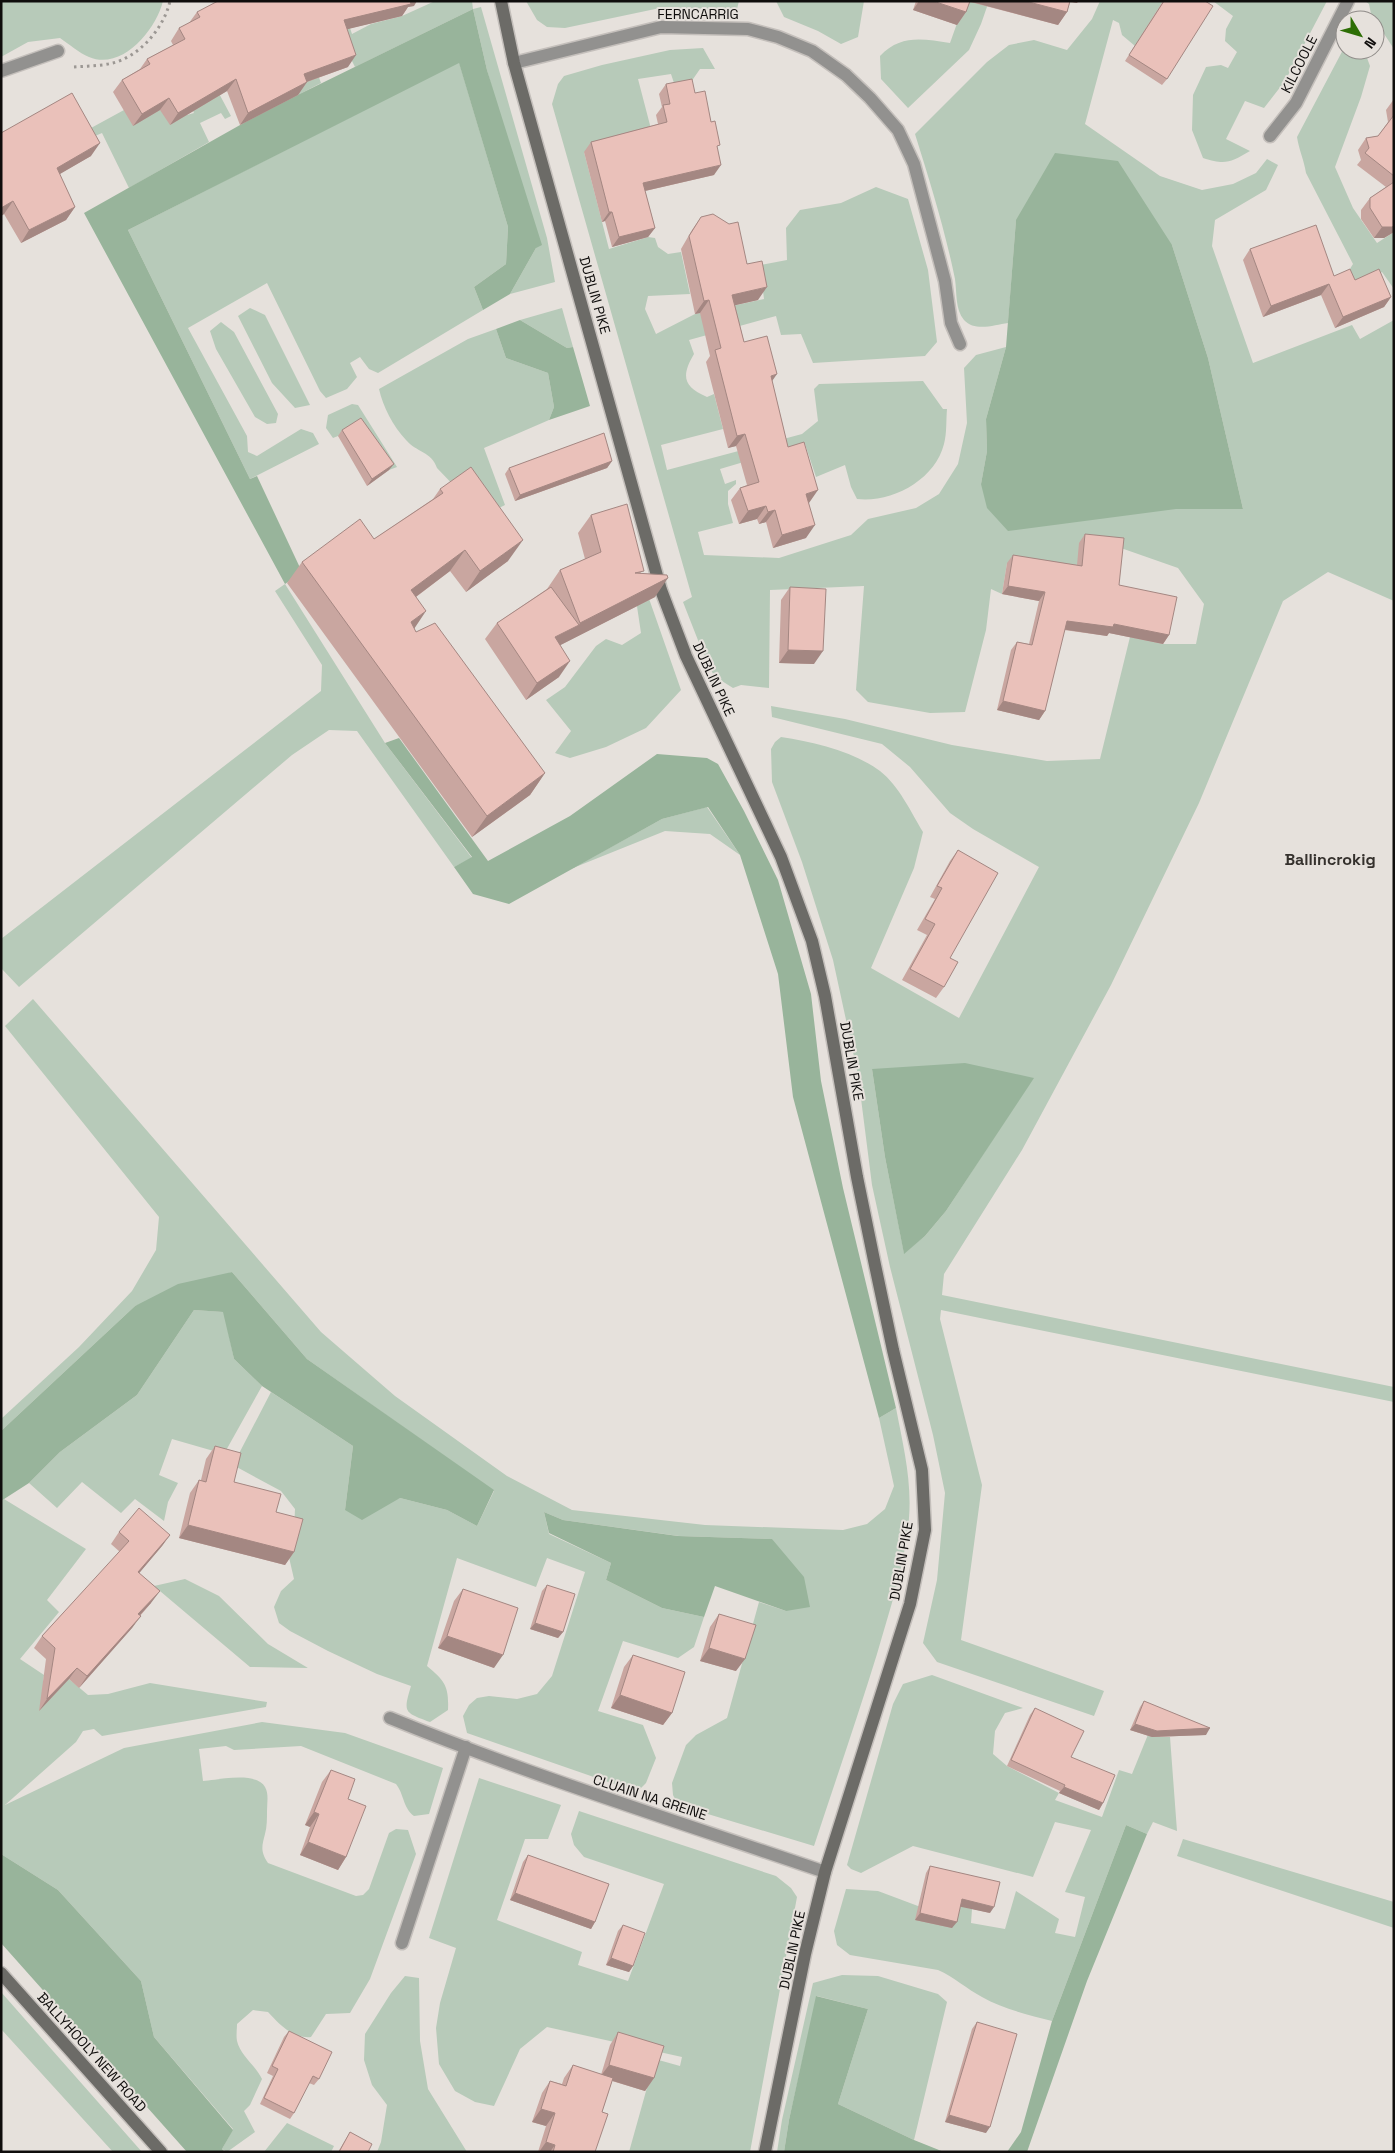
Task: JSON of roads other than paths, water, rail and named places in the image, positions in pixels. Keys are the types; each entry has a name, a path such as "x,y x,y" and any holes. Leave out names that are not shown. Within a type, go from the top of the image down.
{"street":[{"name":"DUBLIN PIKE","path":"502,1 514,63 661,590 686,656 781,857 812,942 825,996 857,1178 875,1265 922,1470 925,1530 910,1604 825,1872 805,1954 765,2152"},
{"name":"KILCOOLE","path":"1270,136 1296,103 1348,1"},
{"name":"FERNCARRIG","path":"514,63 661,27 748,29 778,37 812,52 846,75 870,98 898,130 914,164 945,281 951,323 960,344"},
{"path":"1,71 58,51"},
{"name":"CLUAIN NA GREINE","path":"390,1718 577,1789 649,1811 825,1872"},
{"path":"402,1943 466,1747"},
{"name":"BALLYHOOLY NEW ROAD","path":"1,1973 161,2152"}],"district":[{"name":"Ballincrokig","path":"1330,859"}]}
